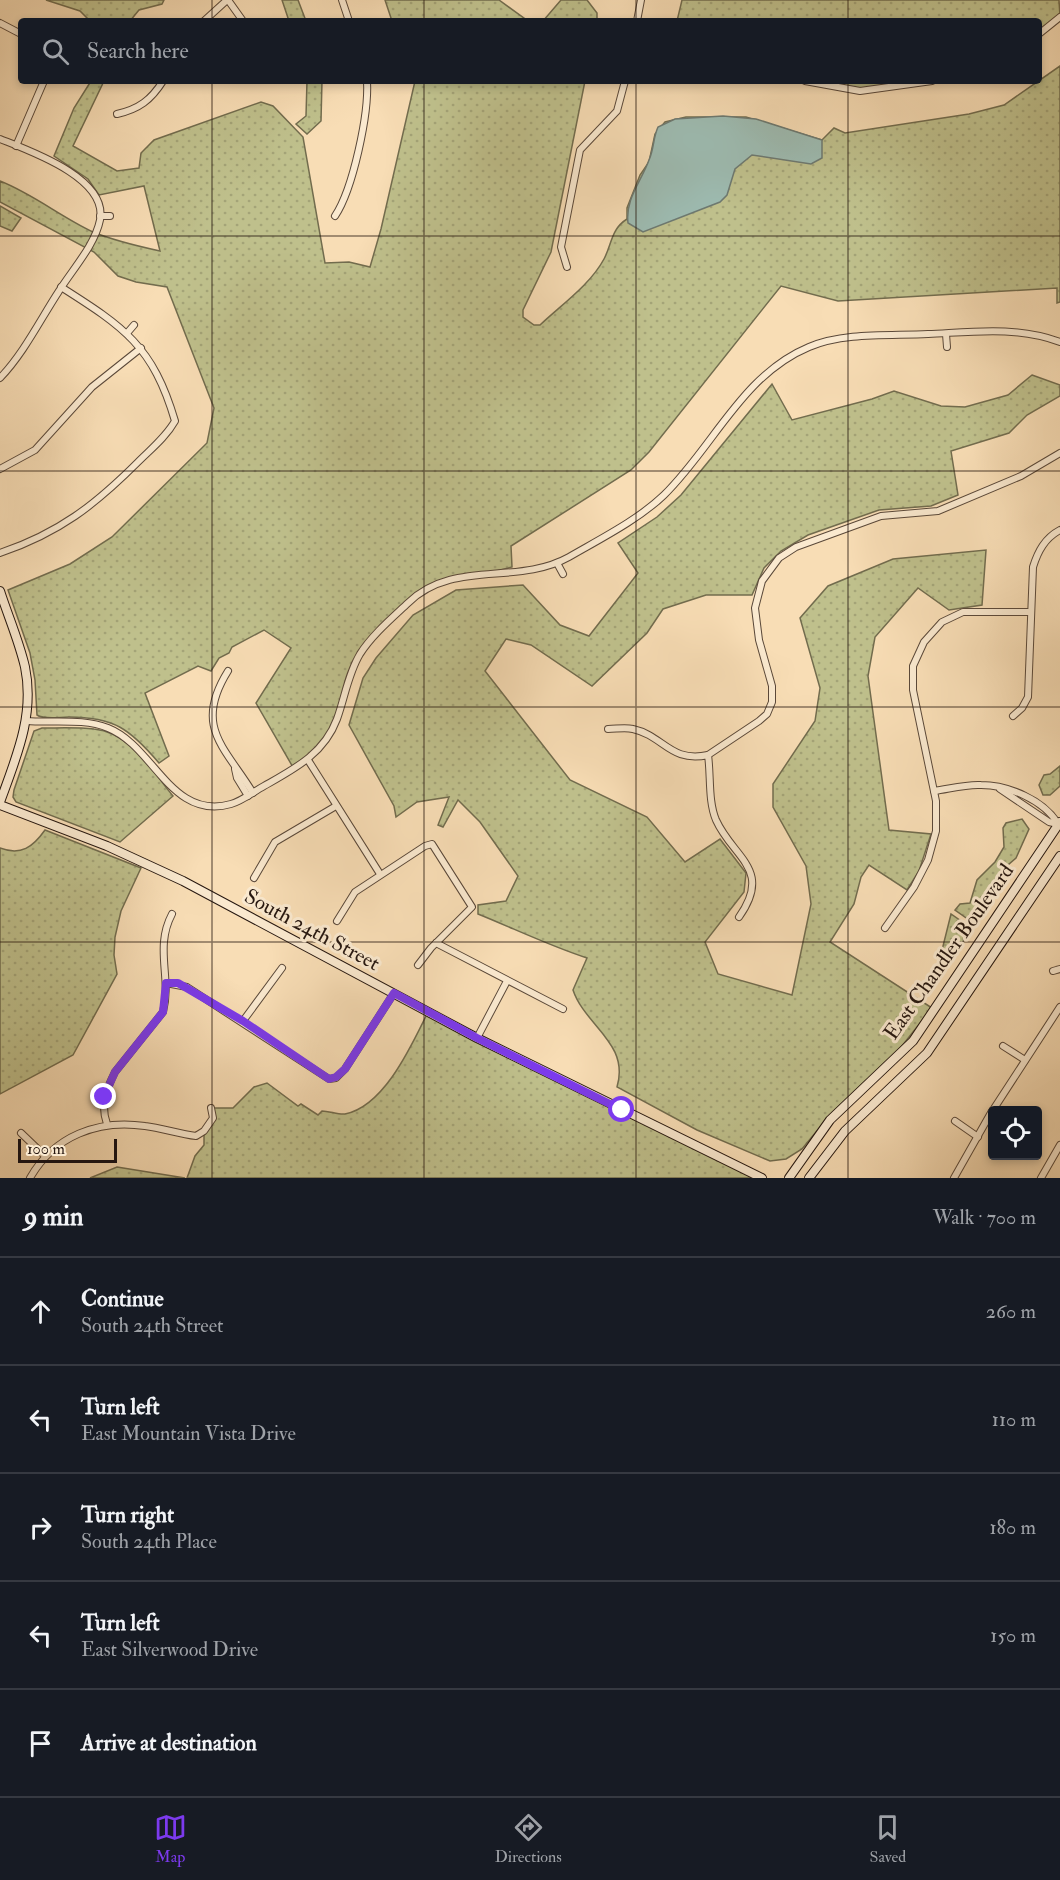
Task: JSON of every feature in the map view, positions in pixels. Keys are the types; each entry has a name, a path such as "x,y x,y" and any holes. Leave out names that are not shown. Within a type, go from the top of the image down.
{"street":[{"path":"207,18 227,0 241,18"},
{"path":"342,0 348,18"},
{"path":"638,18 641,0"},
{"path":"1042,32 1060,17"},
{"path":"0,23 18,32"},
{"path":"16,146 43,84"},
{"path":"117,114 142,105 162,84"},
{"path":"335,216 349,187 367,105 367,84"},
{"path":"567,267 561,247 580,150 617,111 624,84"},
{"path":"822,84 860,91 911,84"},
{"path":"0,139 81,179 95,200 100,216 89,244 0,378"},
{"path":"100,216 110,216"},
{"path":"3,552 65,525 92,506 149,451 175,421 154,370 128,332 62,287"},
{"path":"128,332 134,325"},
{"path":"27,721 108,727 129,740 177,793 191,802 222,806 250,794 308,760 325,741 336,722 347,682 360,655 410,600 438,582 456,576 513,574 557,563 631,519 664,495 756,382 773,366 813,345 835,340 1017,332 1060,342"},
{"path":"946,334 947,347"},
{"path":"0,469 35,450 92,387 141,348"},
{"path":"608,729 626,728 644,733 675,754 686,758 708,755 759,721 767,714 772,702 772,686 754,614 762,581 779,558 796,547 881,516 938,511 1028,473 1060,453"},
{"path":"1013,716 1022,708 1028,697 1031,672 1033,567 1037,553 1044,542 1060,530"},
{"path":"557,563 563,574"},
{"path":"0,591 25,668 28,687 27,721 0,803"},
{"path":"885,928 914,887 932,850 937,820 934,791 913,690 913,666 924,642 942,622 963,612 1031,612"},
{"path":"228,671 217,691 212,715 215,732 250,794"},
{"path":"708,755 717,822 747,862 751,873 749,903 739,917"},
{"path":"308,760 380,874"},
{"path":"934,791 982,785 1015,791 1052,814 1060,824"},
{"name":"South 24th Street","path":"0,803 143,862 477,1038 762,1178"},
{"path":"254,878 275,842 336,806"},
{"name":"East Chandler Boulevard","path":"789,1178 830,1120 913,1041 1060,824"},
{"path":"337,921 355,892 380,874 432,844 472,908 436,943 418,965"},
{"name":"East Chandler Boulevard","path":"809,1178 845,1131 927,1053 1060,856"},
{"path":"107,1124 104,1097 115,1072 163,1012 166,983 163,958 164,930 172,914"},
{"path":"436,943 563,1009"},
{"path":"243,1021 282,968"},
{"path":"1053,971 1060,969"},
{"path":"477,1038 507,981"},
{"path":"166,983 187,987 243,1021 329,1079 336,1077 345,1069 394,993"},
{"path":"996,1106 1060,1006"},
{"path":"1003,1046 1025,1060"},
{"path":"30,1178 45,1156 81,1132 107,1124 145,1126 196,1136 204,1131 213,1118 211,1108"},
{"path":"954,1178 988,1120"},
{"path":"955,1121 978,1137"},
{"path":"21,1133 45,1156"},
{"path":"1041,1178 1060,1145"}],"green space":[{"path":"46,0 164,0 162,4 139,10 132,18 87,18 80,11"},
{"path":"282,0 298,0 305,18 288,18"},
{"path":"385,0 499,0 524,18 391,18"},
{"path":"561,0 587,0 597,13 597,18 546,18"},
{"path":"682,0 1059,0 1060,17 1042,32 1042,18 678,18"},
{"path":"1060,66 1060,302 1057,303 1057,288 838,301 781,286 649,452 631,470 511,546 512,567 485,574 456,576 410,600 360,655 336,722 325,741 294,769 256,703 291,648 264,630 232,647 229,653 219,658 211,671 198,666 145,693 169,756 159,763 139,741 120,727 110,723 98,719 48,718 37,715 35,680 30,653 8,590 70,564 112,537 207,443 214,408 167,287 136,282 118,276 94,252 0,202 0,181 24,192 93,232 118,241 160,251 144,186 99,195 88,179 54,156 74,108 89,84 103,84 73,146 117,171 139,168 141,153 154,140 261,102 273,106 303,137 325,263 349,262 370,267 414,84 584,84 551,252 523,310 523,317 534,325 540,325 583,286 604,259 615,232 627,219 627,208 640,175 649,162 655,134 665,122 686,117 746,117 822,140 834,128 845,133 969,114 1004,105 1034,84 1042,84 1042,79"},
{"path":"307,84 322,84 321,121 307,134 296,124 306,116"},
{"path":"844,84 910,84 860,91 844,89"},
{"path":"0,206 21,218 12,231 0,226"},
{"path":"1032,375 1060,385 1060,396 1027,415 1009,433 951,451 958,495 931,506 879,510 808,535 781,551 764,568 752,595 706,595 663,609 647,633 592,686 531,645 506,639 485,671 570,780 647,817 685,862 720,839 746,873 744,892 705,942 718,974 792,995 811,904 806,866 773,807 773,784 815,721 820,688 800,618 828,586 893,559 986,550 982,605 949,610 918,588 875,637 868,676 889,830 931,834 919,871 907,890 869,865 861,877 854,904 830,942 932,1008 894,1056 830,1115 802,1149 786,1159 770,1161 697,1130 617,1087 619,1072 612,1046 579,1003 573,990 587,958 478,914 478,905 506,901 518,876 480,822 458,800 443,827 438,825 449,797 417,802 396,817 394,806 349,725 363,678 376,658 413,615 456,590 523,585 560,625 589,636 638,573 618,543 657,517 681,495 772,384 792,420 894,391 941,406 965,407 1008,395"},
{"path":"42,728 94,729 119,737 139,754 173,796 120,842 16,802 13,797 14,790 34,731"},
{"path":"1060,766 1060,786 1050,795 1043,795 1039,785 1044,775 1050,774"},
{"path":"1022,819 1029,829 1016,858 1001,871 978,919 966,933 963,942 955,949 950,964 946,967 941,964 942,950 951,914 967,925 969,920 955,910 960,904 970,903 977,880 995,862 1004,847 1003,828 1006,823"},
{"path":"45,830 141,868 121,911 115,937 114,955 117,974 73,1055 0,1094 0,848 14,851 26,848"},
{"path":"428,1012 762,1178 187,1178 195,1156 204,1145 204,1131 213,1118 211,1108 233,1108 254,1087 267,1083 298,1106 301,1104 318,1115 322,1111 345,1114 359,1109 385,1087 396,1072"},
{"path":"117,1167 185,1178 90,1178"}],"water":[{"path":"723,116 756,119 822,140 822,158 811,164 752,155 735,169 727,195 720,202 643,232 628,223 631,198 651,156 658,127 675,119"}],"route":[{"path":"104,1097 115,1072 153,1028 163,1012 166,983 178,983 243,1021 329,1079 336,1077 345,1069 394,993 477,1038 622,1110"}]}
